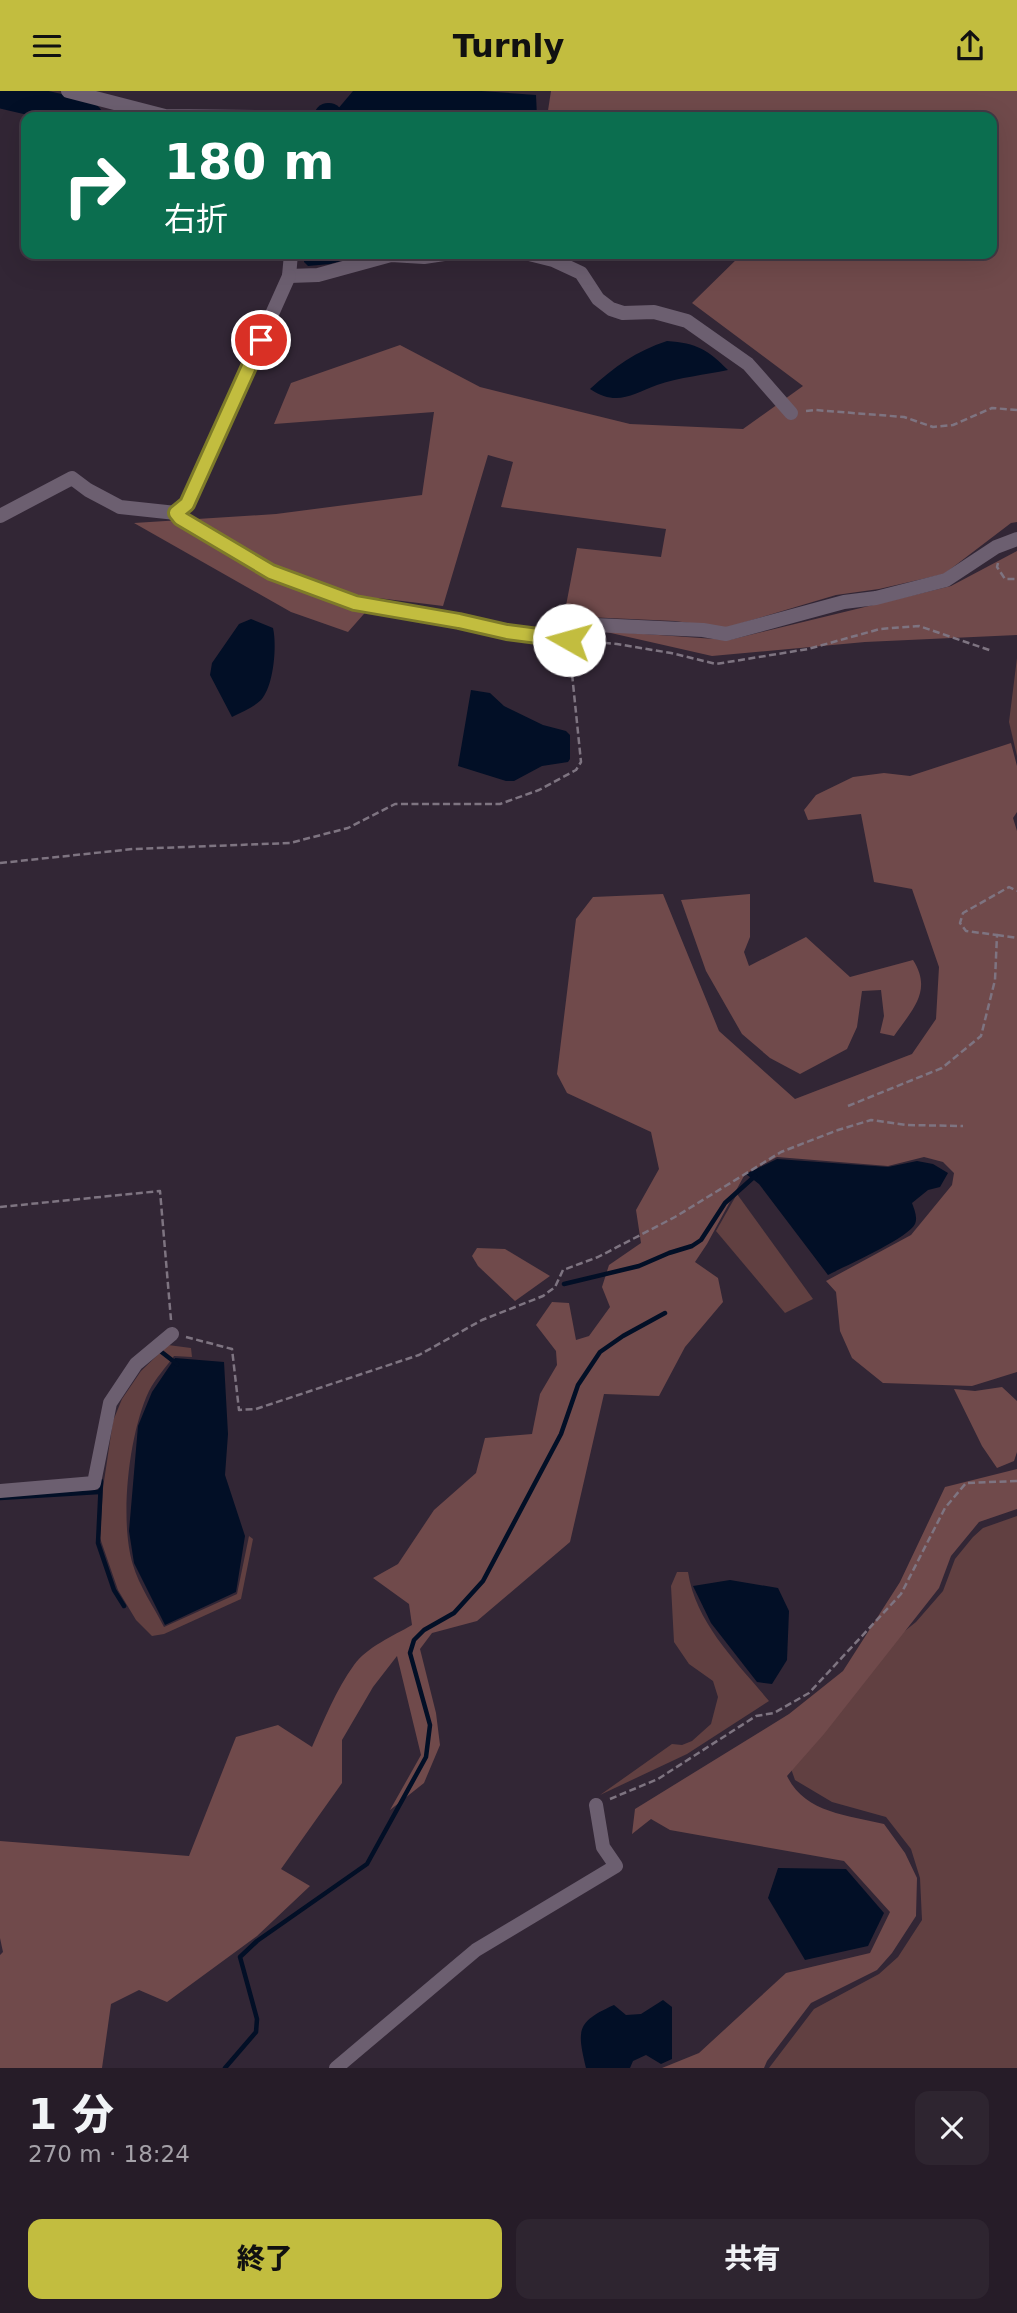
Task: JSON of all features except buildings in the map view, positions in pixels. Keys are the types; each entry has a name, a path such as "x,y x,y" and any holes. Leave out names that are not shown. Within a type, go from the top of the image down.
{"street":[{"path":"68,91 149,112"},
{"path":"176,513 187,504 289,276 290,259"},
{"path":"289,276 318,275 376,259"},
{"path":"548,259 581,273 598,299 611,309 623,313 654,312 687,321 748,364 791,413"},
{"path":"0,516 72,478 88,491 120,507 176,513 180,518 271,572 355,603 569,640"},
{"path":"541,636 574,624 703,630 726,634 844,602 876,598 946,580 996,547 1017,539"},
{"path":"0,1490 94,1483 110,1403 136,1364 172,1334"},
{"path":"336,2068 476,1951 616,1866 603,1847 596,1805"}],"path":[{"path":"791,413 815,410 904,417 933,427 953,425 992,408 1017,410"},
{"path":"1000,558 997,567 1005,579 1017,579"},
{"path":"0,863 133,849 290,843 348,828 395,804 500,804 539,790 576,770 581,762 569,640 617,644 716,664 808,649 880,629 919,626 992,651"},
{"path":"1017,891 1009,887 963,913 960,923 966,931 1017,938"},
{"path":"848,1106 942,1068 981,1035 995,980 997,935"},
{"path":"0,1207 160,1191 172,1334 232,1349 239,1410 256,1409 419,1355 482,1320 543,1296 555,1287 563,1270 598,1257 675,1217 781,1152 871,1120 906,1125 963,1126"},
{"path":"596,1805 658,1779 756,1716 774,1713 808,1693 901,1594 945,1509 966,1483 1017,1481"}],"shaded area":[{"path":"551,91 1017,91 1017,522 1011,523 944,574 879,589 836,595 725,628 675,621 564,616 577,548 661,557 666,529 501,507 513,462 488,455 443,606 378,598 348,632 291,612 134,523 276,514 422,495 434,412 274,424 291,383 400,345 480,387 630,424 743,429 803,386 692,303 737,259 997,259 997,112 548,112"},
{"path":"1017,551 1017,635 865,642 712,656 602,631 729,640 951,586"},
{"path":"1017,658 1017,756 1009,722"},
{"path":"1011,743 1017,766 1017,812 1013,818 1017,831 1017,1372 972,1386 883,1383 852,1358 840,1331 836,1292 826,1281 911,1235 952,1185 954,1173 943,1162 924,1157 888,1166 777,1157 745,1174 695,1262 718,1278 723,1302 685,1347 659,1396 604,1394 570,1542 477,1621 432,1633 420,1649 436,1713 440,1745 424,1783 390,1810 421,1755 397,1656 373,1687 342,1740 342,1783 281,1869 310,1886 257,1936 167,2002 139,1990 111,2004 102,2068 0,2068 0,1955 3,1952 0,1938 0,1841 189,1856 236,1737 278,1725 312,1747 336,1695 354,1665 373,1647 412,1625 409,1604 373,1578 398,1564 434,1510 476,1473 485,1438 532,1434 540,1394 557,1365 556,1351 536,1325 552,1302 569,1303 576,1340 589,1336 610,1307 602,1287 609,1265 641,1243 636,1210 659,1169 651,1132 567,1093 557,1074 576,919 593,897 663,894 719,1031 795,1099 912,1054 936,1019 939,967 912,889 874,882 861,814 808,820 804,810 816,795 853,777 884,773 910,776"},
{"path":"750,894 750,937 744,952 749,966 806,937 850,977 913,960 919,971 921,991 913,1009 894,1036 880,1033 884,1016 881,990 862,991 857,1027 847,1049 800,1074 770,1058 742,1034 706,971 681,900"},
{"path":"737,1194 813,1299 785,1313 716,1231"},
{"path":"477,1248 505,1249 550,1276 515,1301 478,1266 472,1256"},
{"path":"168,1345 191,1348 192,1357 174,1356 149,1391 131,1453 127,1501 127,1525 133,1565 164,1627 237,1594 249,1536 253,1539 241,1599 164,1634 152,1636 136,1620 118,1590 100,1538 103,1488 113,1421 122,1399 141,1371"},
{"path":"1002,1387 1017,1401 1017,1452 1014,1461 997,1468 982,1446 954,1389 975,1391"},
{"path":"1017,1469 1017,1509 979,1522 951,1556 939,1588 824,1734 787,1776 805,1798 828,1811 884,1824 905,1853 917,1878 916,1916 892,1953 877,1970 811,2003 764,2068 662,2068 699,2053 786,1973 870,1953 890,1912 844,1861 670,1830 651,1819 632,1834 635,1809 789,1714 843,1671 900,1582 945,1487"},
{"path":"1017,1516 1017,2068 769,2068 814,2009 879,1974 898,1957 922,1920 920,1878 911,1849 886,1817 832,1802 795,1780 784,1749 831,1690 916,1622 943,1591 955,1559 973,1537 983,1528"},
{"path":"677,1572 688,1572 692,1591 709,1625 731,1657 769,1701 687,1754 600,1795 672,1744 682,1745 692,1741 711,1724 718,1697 713,1681 689,1664 674,1642 671,1586"}],"water":[{"path":"353,91 481,91 536,95 537,112 338,112"},
{"path":"304,259 349,259 308,266"},
{"path":"667,341 701,349 728,370 666,382 624,397 608,397 590,389 626,361"},
{"path":"251,619 273,628 275,644 272,676 261,700 232,717 210,675 212,663 239,624"},
{"path":"471,690 490,693 504,706 543,725 566,731 570,735 568,762 542,766 514,781 458,766"},
{"path":"777,1159 888,1167 917,1161 933,1164 948,1173 940,1187 928,1190 912,1203 916,1219 910,1230 828,1275 759,1184 746,1174"},
{"path":"175,1358 224,1362 228,1434 225,1475 245,1536 236,1592 165,1625 134,1563 129,1531 138,1426 152,1392"},
{"path":"730,1580 778,1588 789,1611 787,1660 772,1684 757,1682 711,1623 693,1586"},
{"path":"778,1868 846,1869 884,1913 868,1946 805,1960 768,1898"},
{"path":"663,2000 672,2007 672,2059 661,2064 646,2055 633,2061 630,2068 586,2068 581,2036 586,2022 614,2005 626,2015 641,2014"}],"waterway":[{"path":"0,94 77,112"},
{"path":"564,1284 639,1266 692,1246 701,1240 725,1203 755,1176"},
{"path":"225,2068 256,2032 257,2019 240,1957 257,1941 367,1864 426,1757 430,1725 410,1653 414,1640 424,1630 454,1613 483,1581 561,1434 578,1385 600,1352 665,1313"},
{"path":"159,1350 177,1364"},
{"path":"101,1481 98,1543 114,1590 124,1606"},
{"path":"0,1498 99,1492"}],"route":[{"path":"261,340 187,504 176,513 180,518 271,572 355,603 507,632 569,640"}]}
